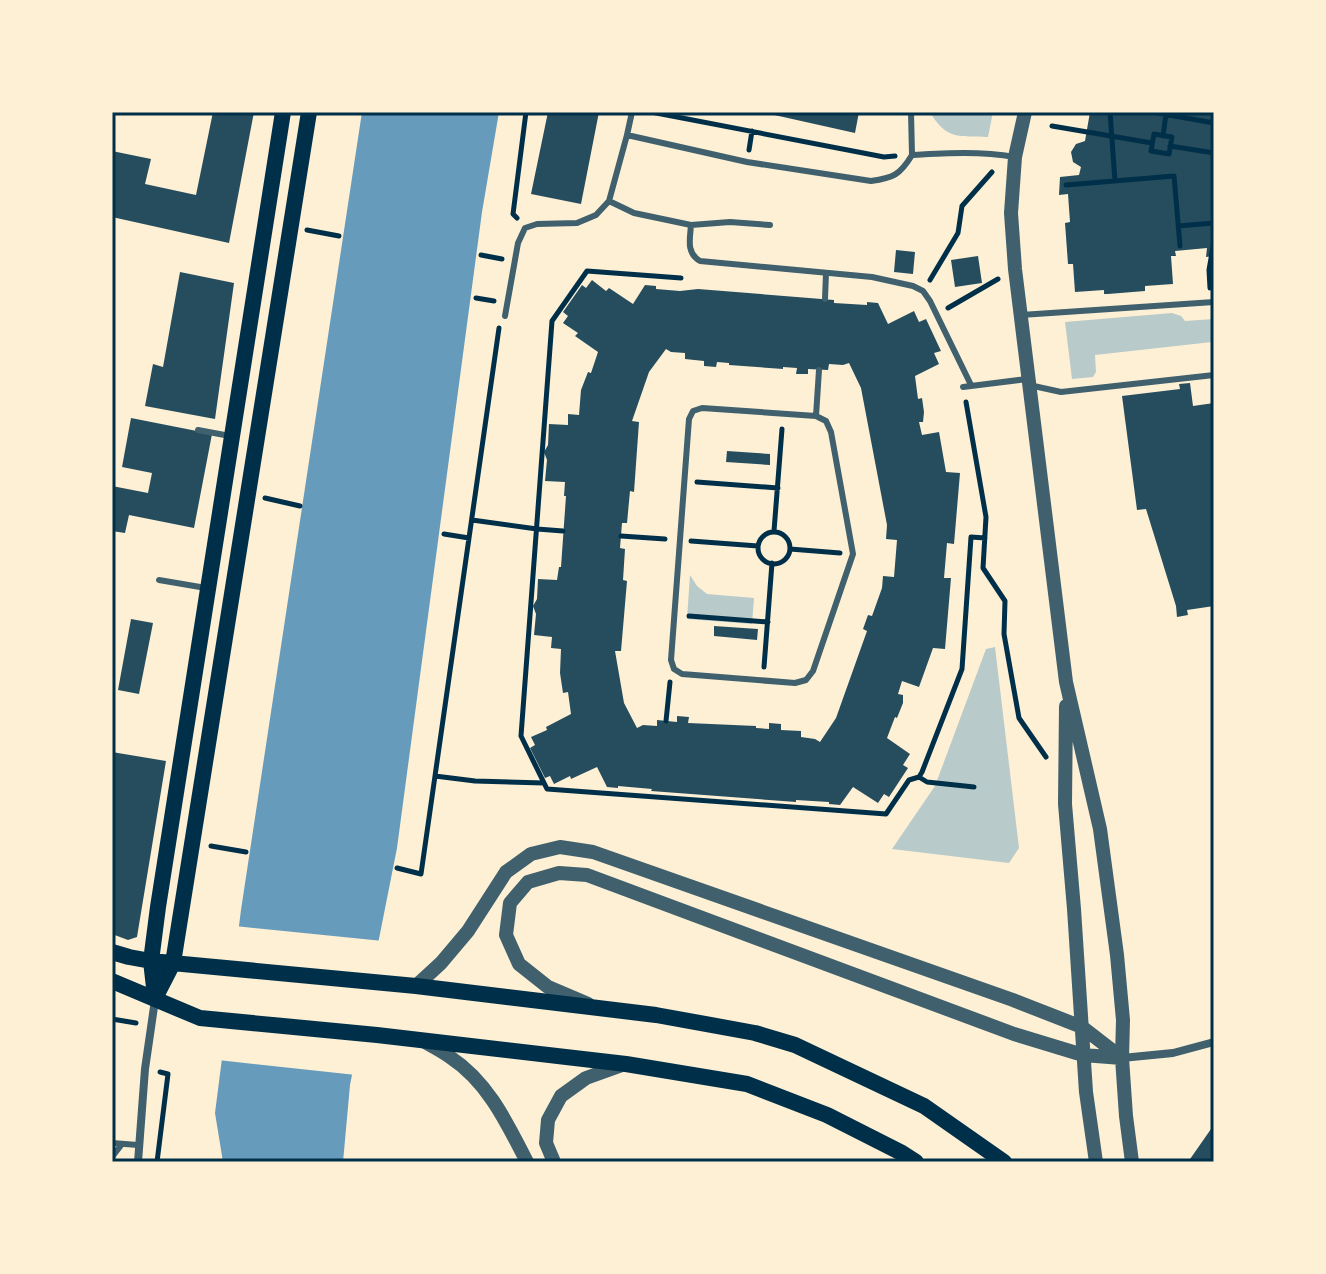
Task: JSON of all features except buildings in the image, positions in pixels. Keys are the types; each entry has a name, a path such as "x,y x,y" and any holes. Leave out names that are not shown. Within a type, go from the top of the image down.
{"main road":[{"path":"155,998 151,961 283,112"},
{"path":"155,998 173,963 309,112"},
{"path":"112,952 151,961 416,986 656,1015 755,1033 795,1045 924,1106 1004,1162"},
{"path":"112,981 200,1018 419,1039 626,1064 747,1084 827,1115 916,1162"}],"street":[{"path":"1025,112 1015,157 1011,213 1015,269 1066,682 1100,829 1120,980 1122,1058 1132,1162"},
{"path":"1066,682 1065,804 1086,1092 1096,1162"},
{"path":"416,986 468,931 506,872 531,854 560,847 593,852 1013,1000 1082,1027 1122,1058"},
{"path":"598,1008 548,987 519,964 506,935 510,903 528,882 559,873 587,875 1014,1034 1083,1055 1122,1058 1173,1053 1214,1042"},
{"path":"138,1162 155,998"},
{"path":"419,1039 452,1058 478,1081 500,1109 527,1162"},
{"path":"554,1162 546,1143 548,1120 561,1096 586,1078 626,1064"}],"lane":[{"path":"505,316 518,243 525,228 537,224 577,223 596,215 609,201 632,112"},
{"path":"627,135 747,162 871,181 888,179 902,171 912,155 911,112"},
{"path":"912,155 960,152 1015,157"},
{"path":"609,201 634,213 691,225 730,222 770,225"},
{"path":"691,225 689,248 692,257 700,261 872,277 923,291 937,315 967,386 1029,382 1061,392 1214,375"},
{"path":"825,299 826,273"},
{"path":"1021,315 1214,302"},
{"path":"816,416 819,370"},
{"path":"702,408 816,416 826,421 831,432 853,554 813,671 806,680 795,683 682,674 674,669 671,660 689,419 693,411 702,408"},
{"path":"198,430 233,437"},
{"path":"159,580 208,588"},
{"path":"112,1143 138,1145"},
{"path":"112,1157 122,1144"}],"path":[{"path":"525,228 513,214 526,112"},
{"path":"651,112 884,157 912,155"},
{"path":"1110,112 1115,181"},
{"path":"1152,112 1214,123"},
{"path":"1163,136 1166,114"},
{"path":"1052,126 1152,143"},
{"path":"1154,134 1163,136 1172,137 1169,154 1151,151 1154,134"},
{"path":"1170,146 1214,153"},
{"path":"923,291 958,233 962,206 992,172"},
{"path":"1066,185 1174,176 1180,246"},
{"path":"1178,226 1214,223"},
{"path":"306,230 339,236"},
{"path":"1209,270 1214,241"},
{"path":"481,255 495,258"},
{"path":"937,315 1015,269"},
{"path":"681,278 587,271 552,321 521,736 547,789 661,794 886,814 909,780 919,777 927,782 974,787"},
{"path":"476,298 490,300"},
{"path":"397,868 421,874 499,329 505,316"},
{"path":"967,386 986,517 983,568 1005,601 1004,634 1019,718 1046,758"},
{"path":"774,531 783,414"},
{"path":"684,481 778,488"},
{"path":"264,498 300,506"},
{"path":"472,520 563,531"},
{"path":"774,531 783,534 790,549 787,557 772,563 764,561 758,546 760,539 774,531"},
{"path":"444,534 469,538"},
{"path":"919,777 962,669 971,537 985,538"},
{"path":"790,549 853,554"},
{"path":"763,680 772,563"},
{"path":"674,615 768,622"},
{"path":"666,721 668,689 674,669"},
{"path":"435,776 475,781 544,783"},
{"path":"210,846 246,852"},
{"path":"112,1019 136,1023"},
{"path":"157,1162 168,1074 160,1072"}],"shaded area":[{"path":"930,112 993,112 988,137 954,135 942,128"},
{"path":"1172,313 1185,321 1214,319 1214,353 1212,342 1095,355 1096,372 1093,377 1072,379 1065,322"},
{"path":"690,575 707,594 754,598 752,624 687,619"},
{"path":"995,647 1019,848 1009,863 892,849 935,786 986,649"}],"water":[{"path":"362,112 499,112 482,212 397,848 350,1085 343,1162 223,1162 215,1113 241,910"}],"pier":[{"path":"235,926 383,941 356,1075 218,1060"}]}
